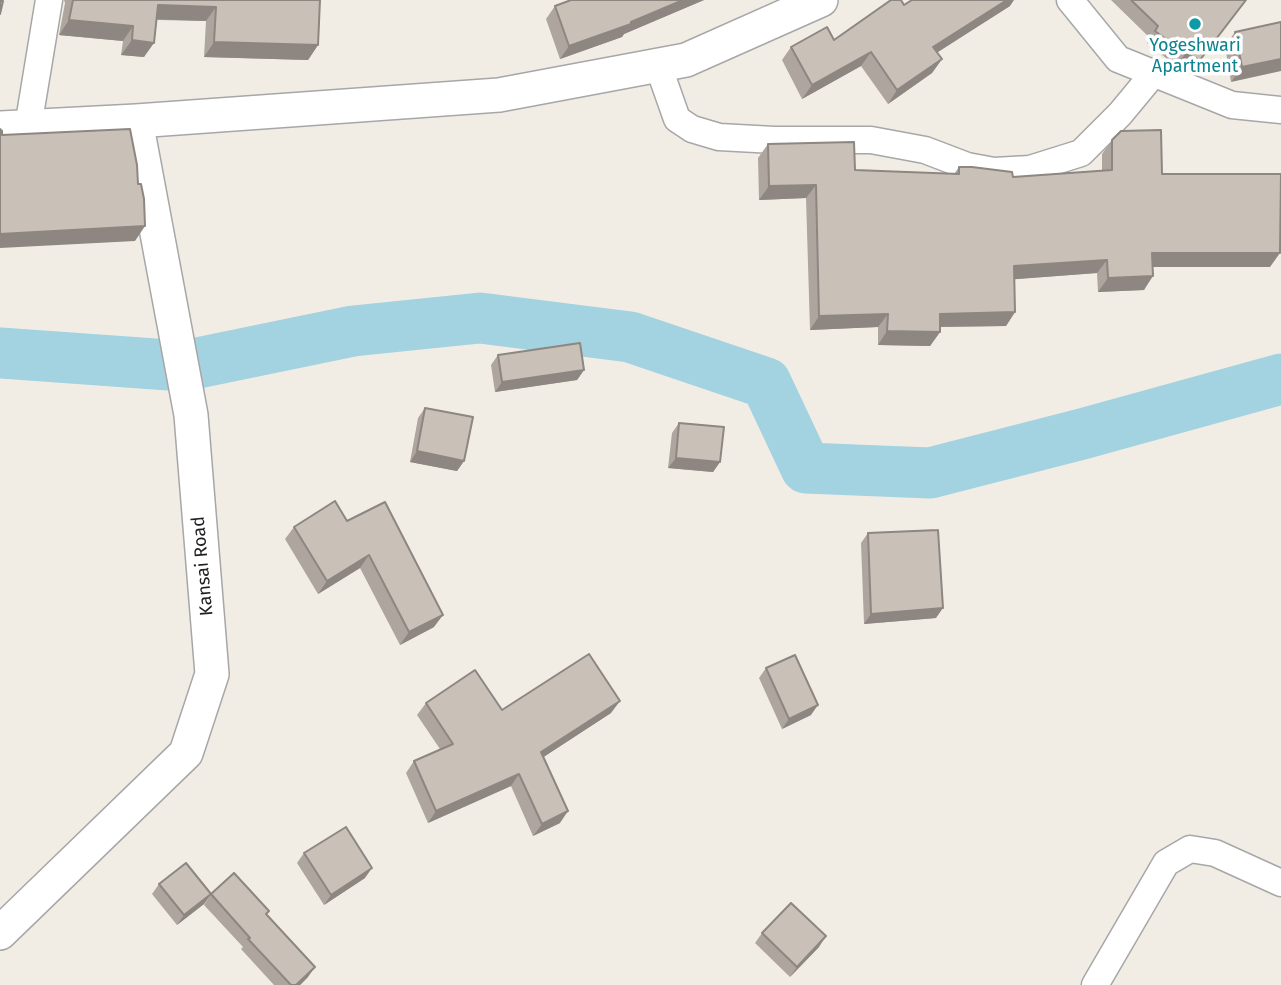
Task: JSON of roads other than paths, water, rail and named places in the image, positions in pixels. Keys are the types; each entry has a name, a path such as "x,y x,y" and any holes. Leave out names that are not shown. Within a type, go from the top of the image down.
{"street":[{"path":"49,0 14,128 499,94 686,60 821,0"},
{"path":"1070,0 1118,59 1232,105 1281,110"},
{"path":"658,65 677,119 692,129 719,137 871,140 926,150 967,166 994,171 1030,169 1081,153 1120,114 1154,73"},
{"name":"Kansai Road","path":"0,933 186,753 212,674 191,415 136,121"},
{"path":"1095,985 1166,863 1190,849 1215,853 1281,883"}],"waterway":[{"path":"0,353 183,366 353,331 480,318 630,337 766,383 806,468 930,473 1281,379"}],"place":[{"name":"Yogeshwari Apartment","path":"1195,24"}]}
